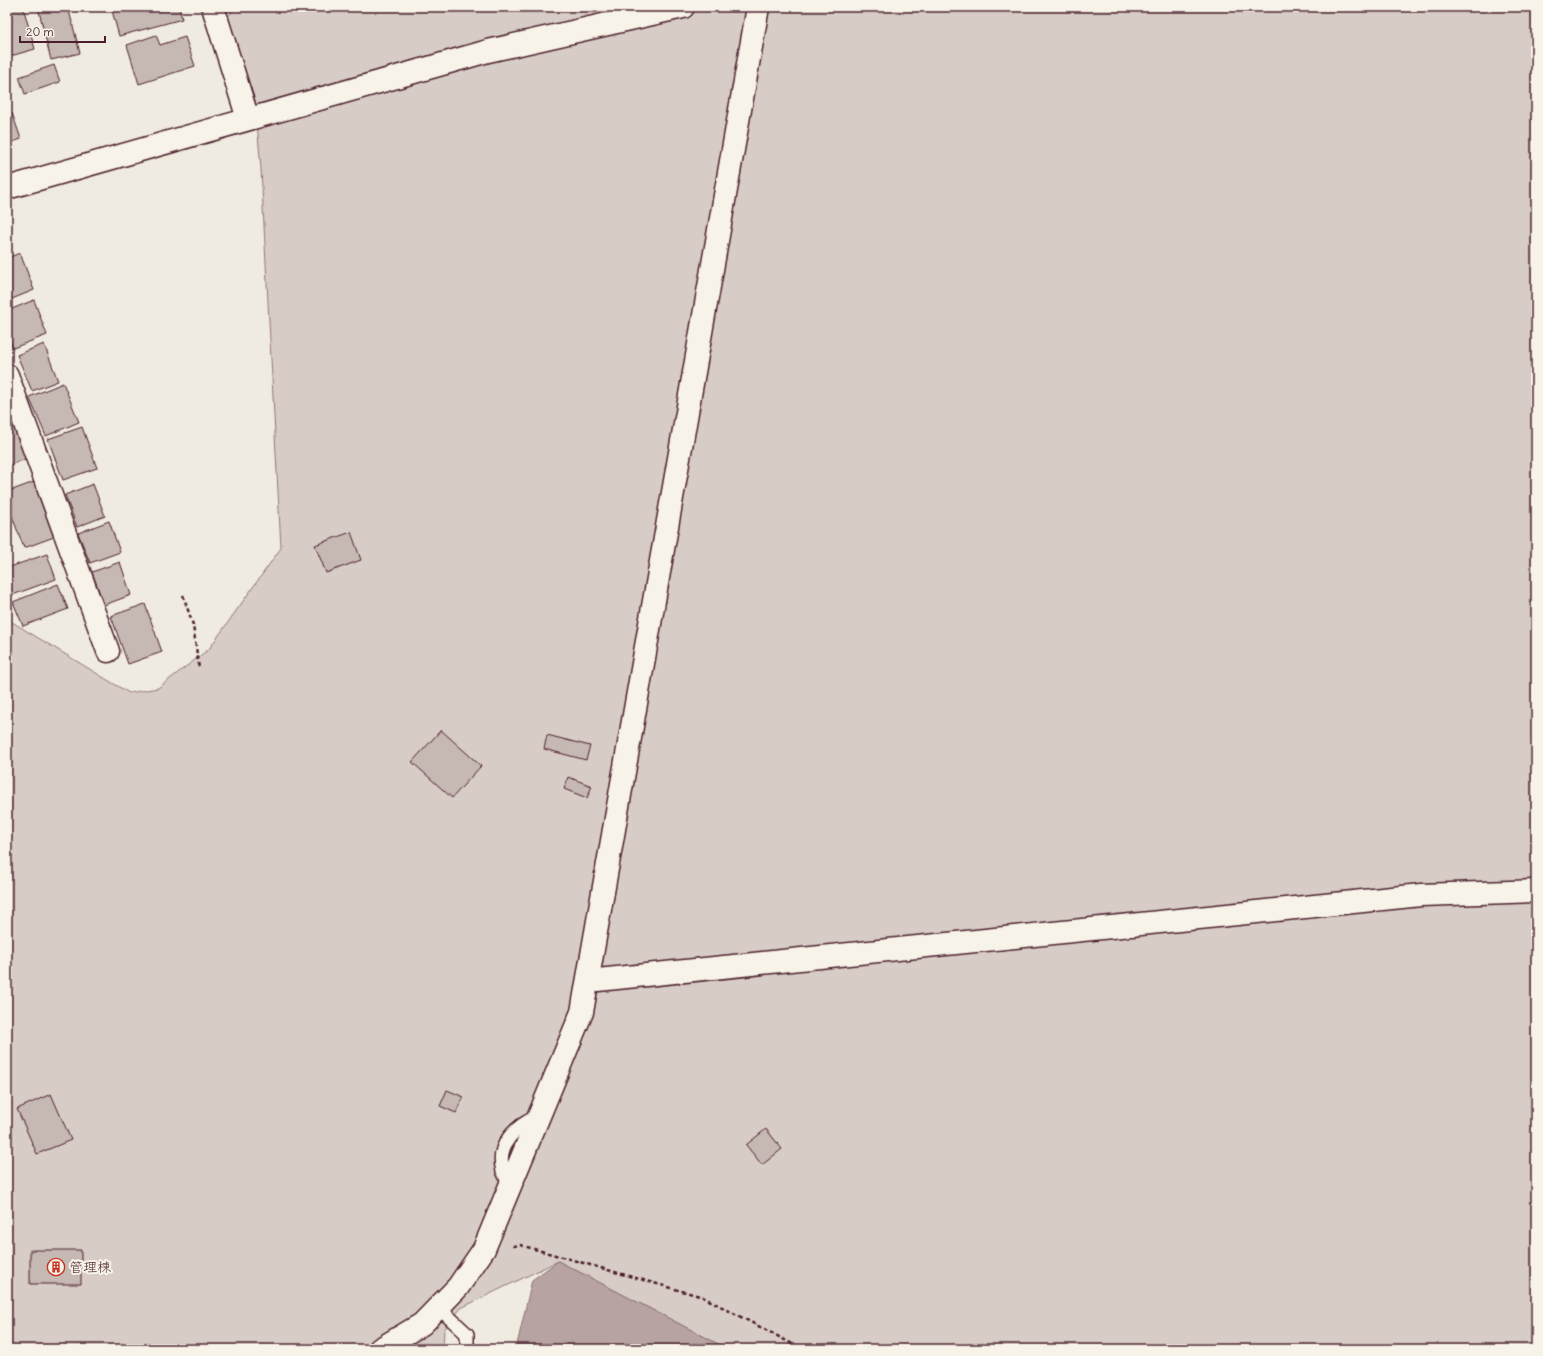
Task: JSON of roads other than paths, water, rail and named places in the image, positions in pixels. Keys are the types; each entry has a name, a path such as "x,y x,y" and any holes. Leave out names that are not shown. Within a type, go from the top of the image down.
{"street":[{"path":"213,7 248,119"},
{"path":"7,188 488,51 683,7"},
{"path":"380,1349 422,1324 458,1287 484,1249 582,1012 758,7"},
{"path":"7,375 108,651"},
{"path":"588,981 1421,895 1536,892"}],"lane":[{"path":"438,1307 467,1334 467,1349"}],"place":[{"name":"管理棟","path":"56,1267"}]}
